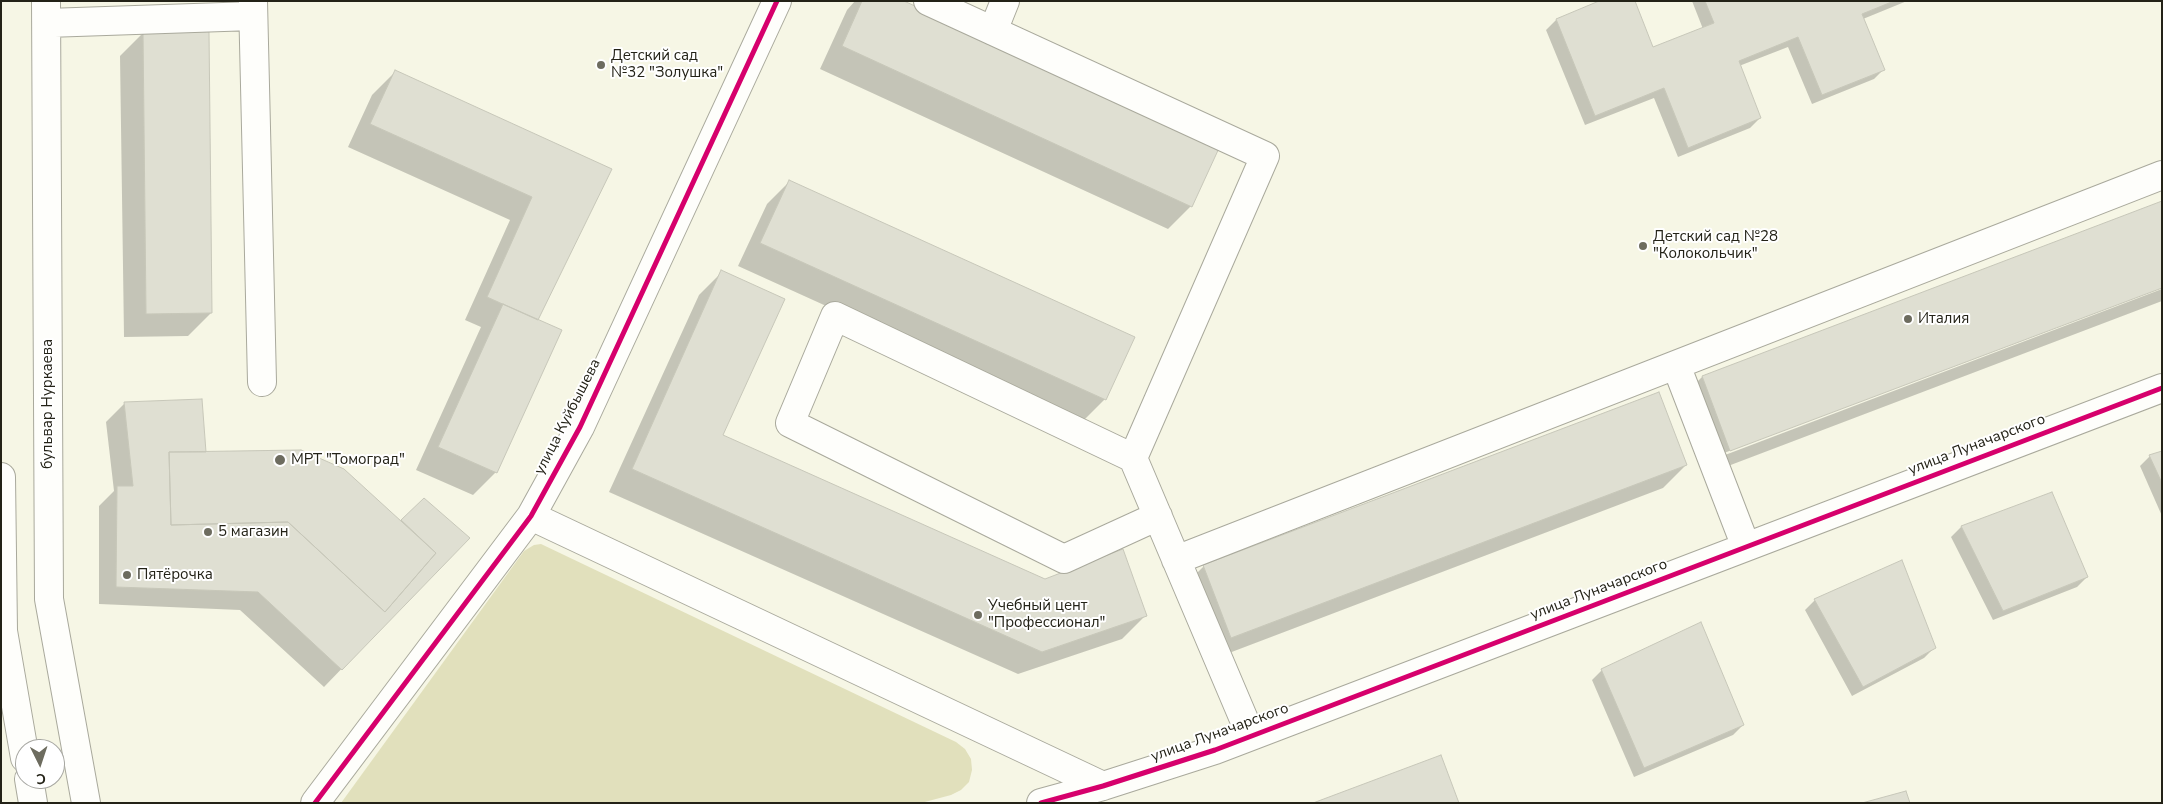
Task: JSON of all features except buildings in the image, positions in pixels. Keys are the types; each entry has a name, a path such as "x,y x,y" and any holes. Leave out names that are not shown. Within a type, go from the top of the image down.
{"street":[{"name":"улица Куйбышева","path":"315,803 531,516 580,427 777,1"},
{"path":"928,1 1265,156 1133,458"},
{"path":"993,31 1005,1"},
{"path":"47,12 253,8 262,382"},
{"name":"бульвар Нуркаева","path":"47,12 49,599 86,803"},
{"path":"1176,560 2162,175"},
{"path":"1158,516 1064,559 790,423 834,316 1133,458 1158,516 1251,736"},
{"path":"1676,365 1746,547"},
{"name":"улица Луначарского","path":"1041,803 1103,786 1251,736 2162,388"},
{"path":"1,477 3,631 22,739"},
{"path":"531,516 1103,786"},
{"path":"31,789 33,803"}],"green space":[{"path":"541,544 956,742 965,749 971,759 972,770 969,782 961,790 951,795 921,803 341,803 524,551 534,545"}],"cycle path":[{"path":"315,803 531,516 580,427 777,1"},
{"path":"1041,803 1103,786 1215,750 2162,388"}],"place":[{"name":"Детский сад №32 \"Золушка\"","path":"601,65"},
{"name":"Детский сад №28 \"Колокольчик\"","path":"1643,246"},
{"name":"Италия","path":"1908,319"},
{"name":"МРТ \"Томоград\"","path":"280,460"},
{"name":"5 магазин","path":"208,532"},
{"name":"Пятёрочка","path":"127,575"},
{"name":"Учебный цент \"Профессионал\"","path":"978,615"}]}
